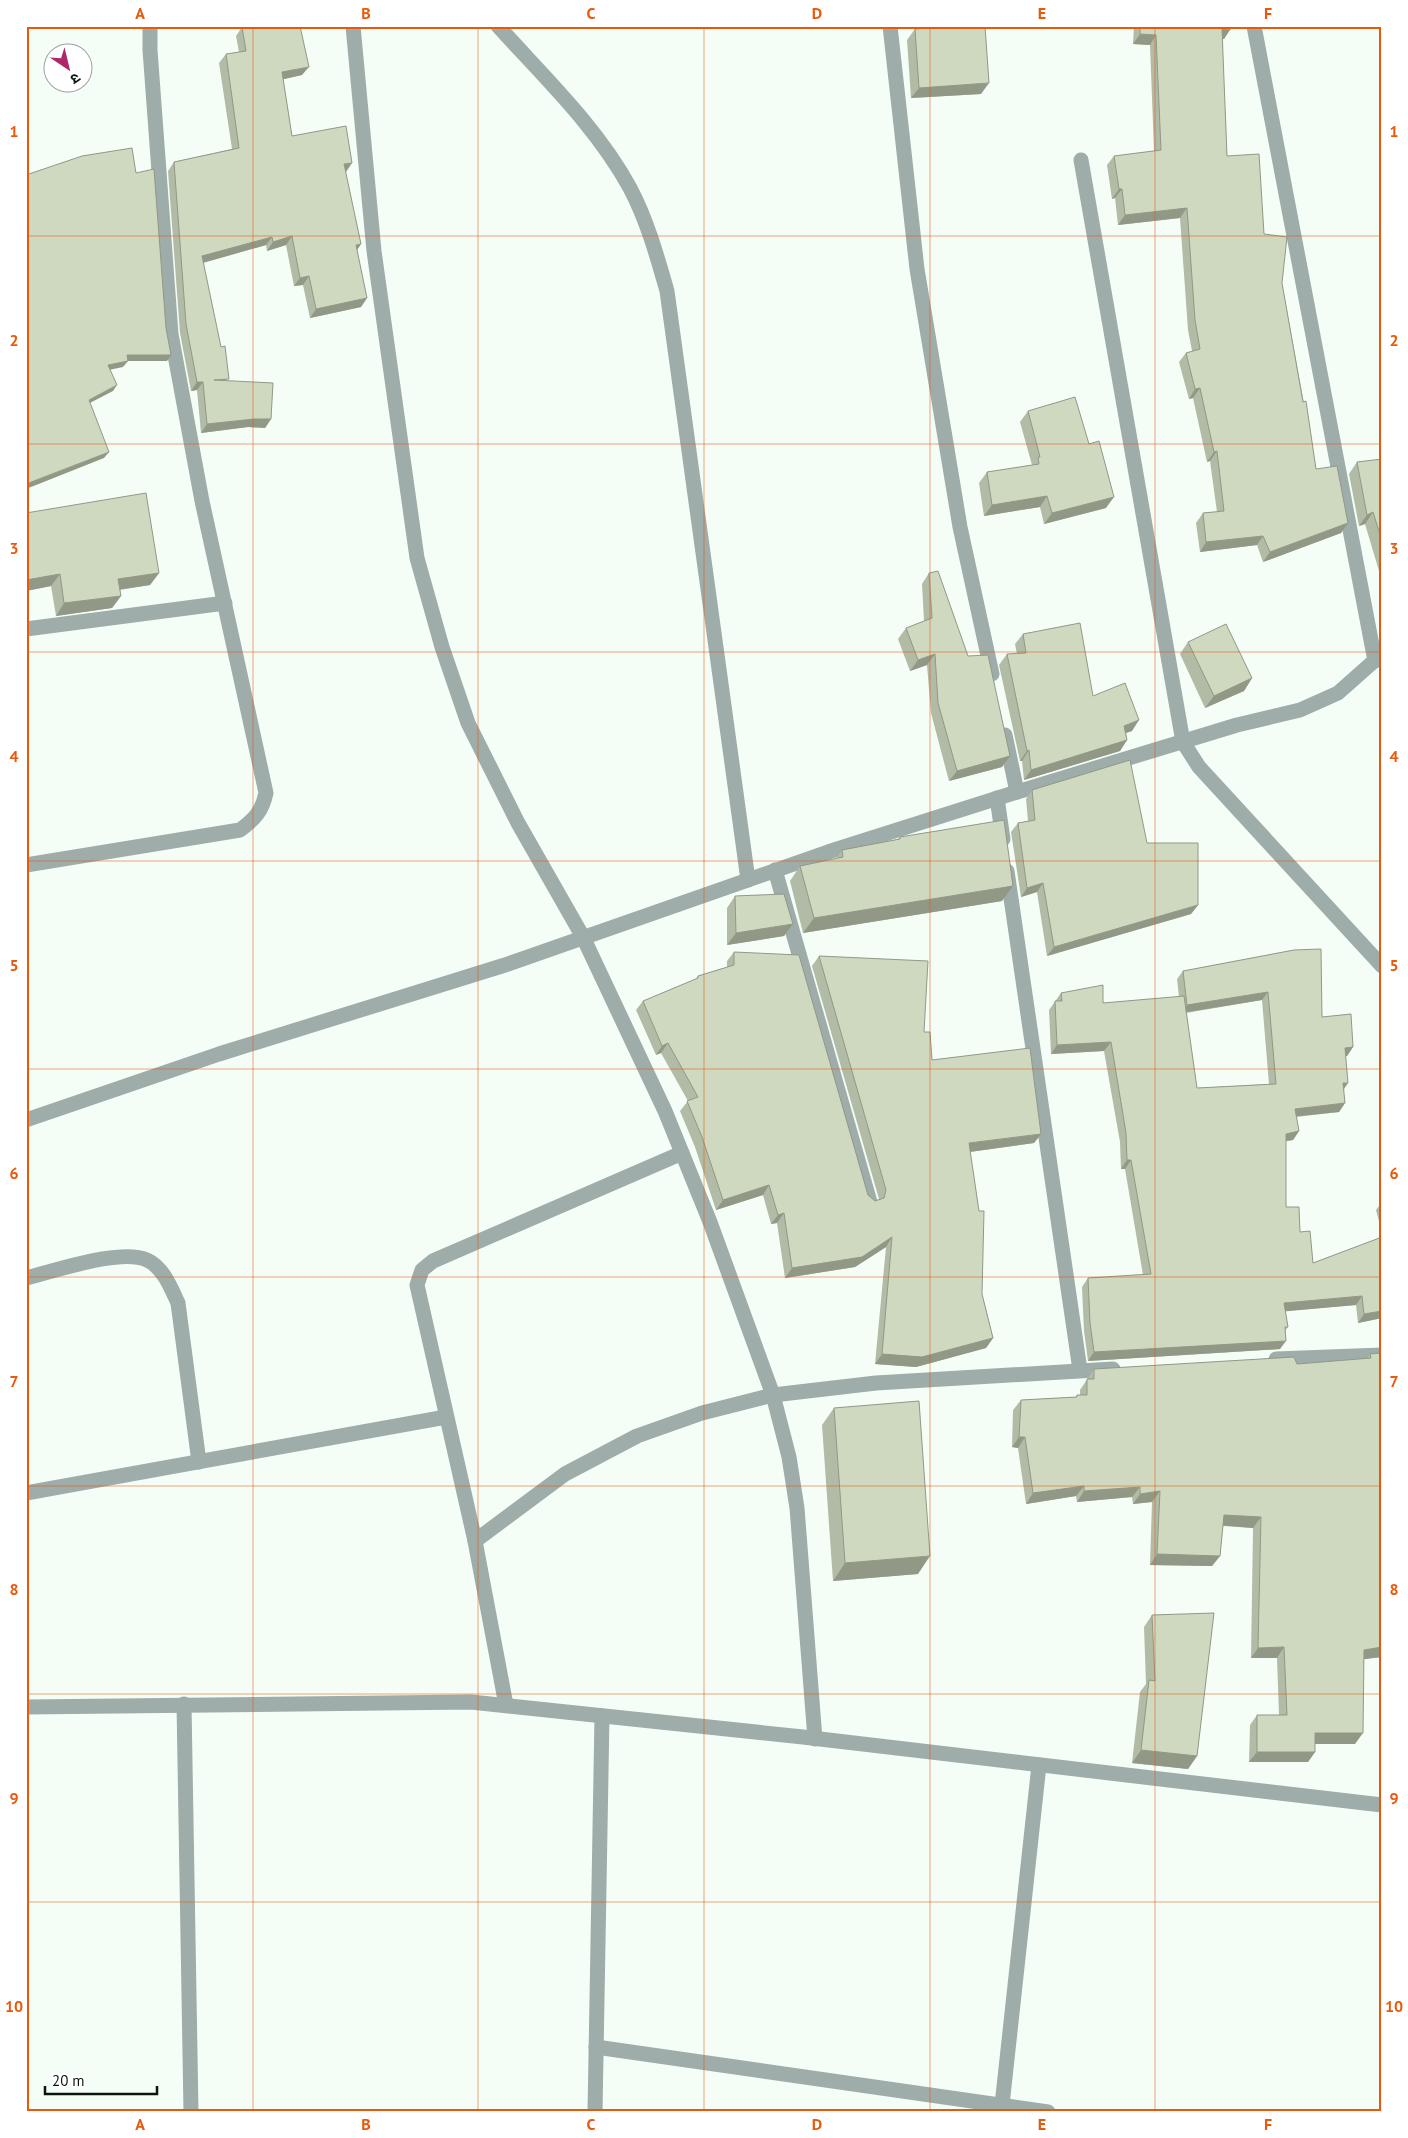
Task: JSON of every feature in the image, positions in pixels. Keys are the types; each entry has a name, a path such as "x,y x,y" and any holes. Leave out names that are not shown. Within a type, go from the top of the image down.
{"street":[{"path":"26,865 240,830 258,814 262,808 266,793 202,502 171,334 150,50 150,26"},
{"path":"353,26 374,251 417,558 442,647 468,723 518,823 583,937 665,1111 773,1395 789,1457 797,1508 815,1739"},
{"path":"498,26 599,140 630,188 652,238 668,291 748,880"},
{"path":"890,26 917,269 960,527 995,688"},
{"path":"26,1120 219,1054 505,965 775,870 997,798 1238,725 1300,710 1338,693 1378,657 1254,26"},
{"path":"1081,160 1183,742 1199,767 1382,966"},
{"path":"26,629 225,603"},
{"path":"1001,716 1017,792"},
{"path":"997,798 1080,1370"},
{"path":"775,870 870,1202"},
{"path":"506,1706 475,1541 417,1285 422,1270 433,1260 682,1153"},
{"path":"26,1278 114,1257 130,1256 147,1260 160,1270 171,1286 178,1303 199,1462"},
{"path":"1266,1360 1382,1354"},
{"path":"475,1541 565,1474 637,1436 702,1413 773,1395 876,1383 1128,1368"},
{"path":"26,1494 446,1417"},
{"path":"26,1707 471,1702 815,1739 1382,1805"},
{"path":"184,1704 191,2112"},
{"path":"595,2112 602,1716"},
{"path":"1002,2105 1040,1765"},
{"path":"596,2047 1048,2112"}],"building":[{"path":"300,26 309,67 282,72 292,136 346,126 352,163 344,164 361,244 356,245 367,298 316,309 309,276 300,278 292,236 273,242 272,237 202,256 221,347 225,346 229,379 214,380 273,383 271,419 207,424 203,382 197,382 186,324 174,162 239,148 226,54 246,51 242,27"},
{"path":"948,26 985,26 989,83 919,88 915,29"},
{"path":"1140,26 1231,26 1230,30 1222,29 1227,156 1259,154 1264,234 1287,237 1282,283 1303,402 1306,401 1316,469 1337,466 1348,523 1270,552 1263,536 1206,542 1203,513 1224,511 1217,451 1214,452 1200,388 1195,389 1186,353 1200,349 1195,320 1187,208 1125,215 1122,189 1119,189 1114,156 1161,150 1156,35 1140,34"},
{"path":"132,148 136,173 154,169 166,328 171,355 127,355 128,361 108,365 117,385 89,400 109,452 26,484 26,246 29,246 26,242 26,175 82,156"},
{"path":"1075,397 1089,444 1099,441 1114,497 1052,513 1047,496 992,505 987,472 1039,464 1038,457 1040,457 1028,411"},
{"path":"1382,459 1382,541 1373,512 1367,515 1357,462"},
{"path":"146,493 159,573 118,579 121,596 64,603 60,574 26,580 26,513"},
{"path":"938,571 968,656 988,655 1010,756 957,771 938,703 935,654 918,660 906,628 932,618 929,573"},
{"path":"1080,623 1093,696 1125,683 1139,720 1124,726 1127,740 1031,770 1029,750 1027,751 1007,654 1026,653 1023,634"},
{"path":"1226,624 1252,678 1214,696 1188,642"},
{"path":"1130,760 1147,843 1198,843 1198,905 1054,947 1043,883 1027,888 1018,823 1035,820 1032,790"},
{"path":"1004,820 1013,886 814,918 800,866 843,857 842,850 900,839 900,837"},
{"path":"784,894 793,924 736,933 735,896"},
{"path":"1321,949 1322,1017 1351,1014 1353,1047 1345,1048 1348,1083 1343,1083 1345,1103 1295,1109 1299,1131 1286,1134 1286,1207 1299,1207 1300,1232 1310,1231 1313,1263 1382,1237 1382,1311 1364,1314 1362,1296 1284,1303 1288,1327 1285,1327 1286,1341 1094,1352 1090,1323 1088,1278 1151,1274 1131,1160 1127,1160 1126,1133 1111,1042 1057,1045 1055,1001 1062,1001 1061,993 1103,985 1103,1003 1184,996 1197,1088 1276,1084 1268,992 1187,1005 1183,971 1294,950"},
{"path":"734,952 799,955 868,1195 875,1201 884,1198 886,1190 819,956 928,961 924,1032 930,1032 932,1060 1030,1048 1041,1134 969,1143 979,1211 984,1211 982,1294 993,1338 922,1357 882,1354 892,1237 862,1257 792,1268 784,1213 778,1215 769,1185 723,1200 702,1137 687,1101 698,1097 668,1043 662,1046 643,1001 698,978 698,976 734,965"},
{"path":"1382,1353 1382,1647 1364,1650 1363,1733 1315,1733 1315,1752 1257,1752 1257,1715 1287,1715 1284,1647 1258,1648 1261,1517 1224,1515 1220,1556 1157,1554 1160,1491 1140,1494 1140,1487 1084,1491 1084,1486 1033,1493 1025,1437 1019,1437 1021,1400 1087,1395 1087,1379 1094,1379 1094,1369 1294,1357 1297,1364 1371,1358 1370,1354"},
{"path":"919,1401 930,1556 845,1563 834,1408"},
{"path":"1214,1613 1197,1756 1141,1750 1149,1680 1155,1681 1152,1615"}]}
